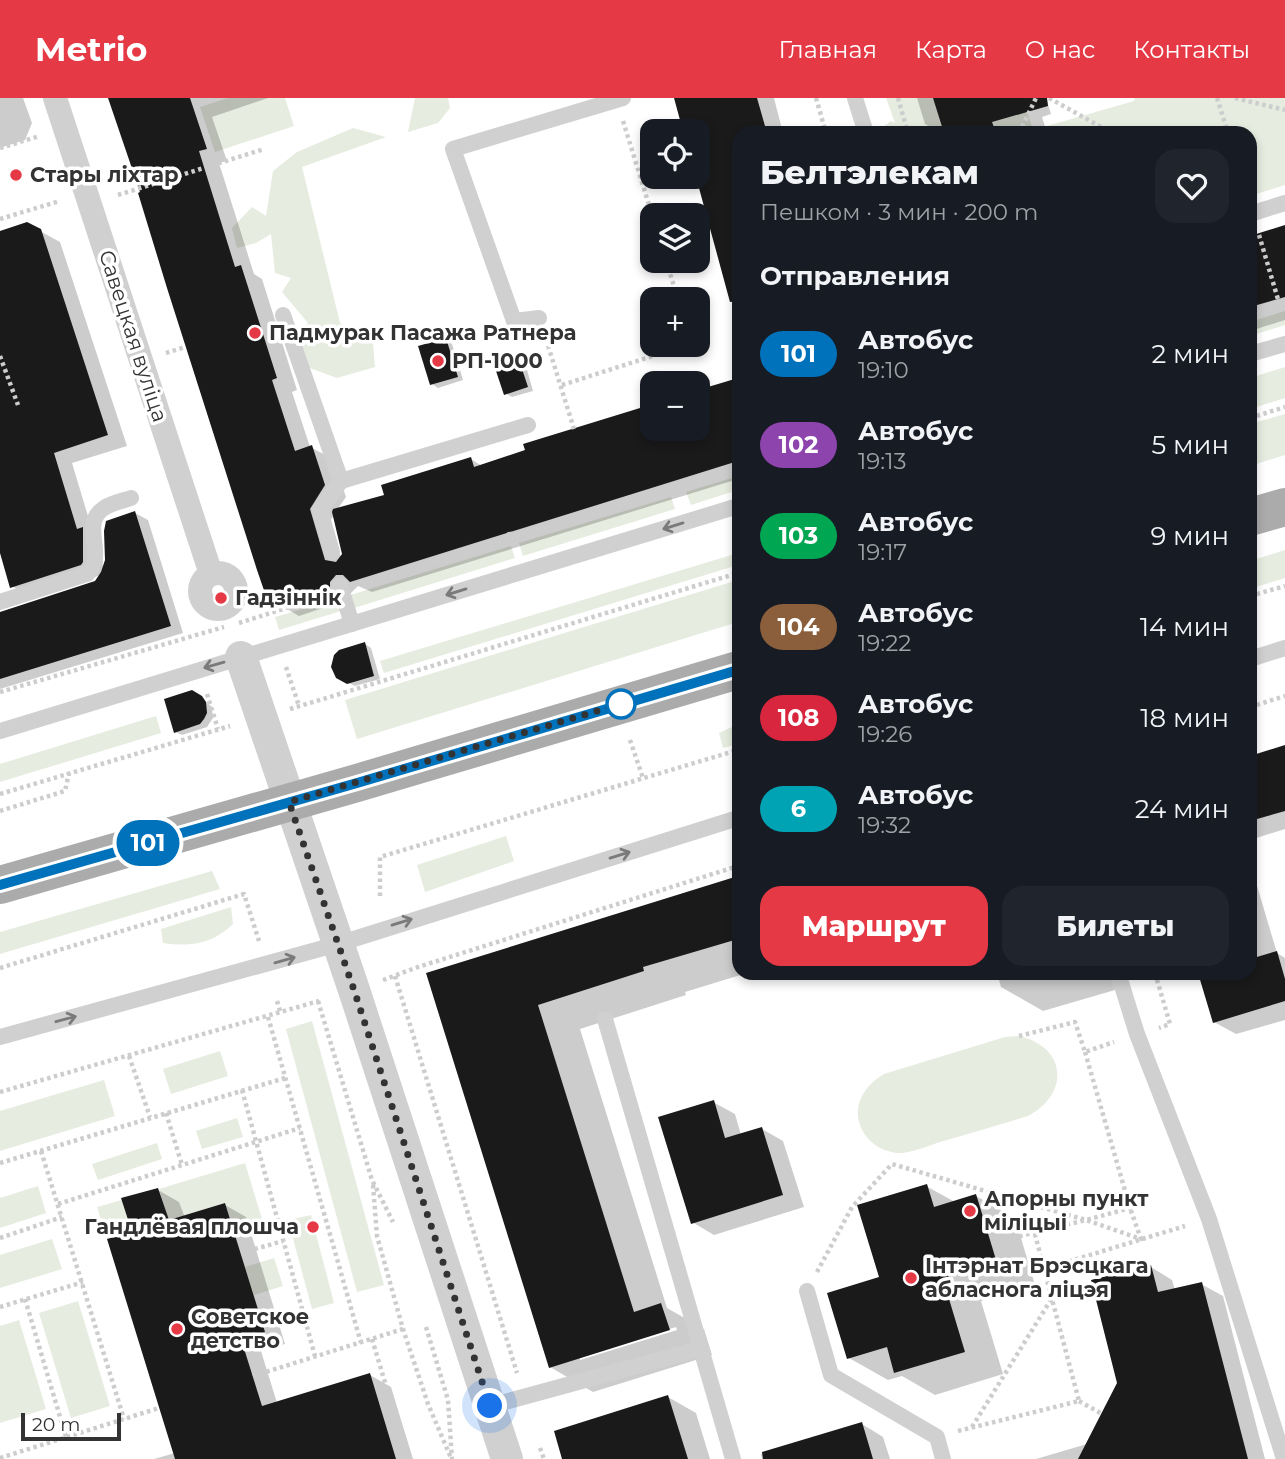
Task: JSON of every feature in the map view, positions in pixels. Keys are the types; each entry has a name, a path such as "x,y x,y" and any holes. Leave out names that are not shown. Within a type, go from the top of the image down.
{"main road":[{"path":"1257,515 1285,507"},
{"path":"0,885 732,672"}],"street":[{"name":"Савецкая вуліца","path":"55,98 211,574 223,573 235,584 236,596 226,617"},
{"path":"241,657 507,1459"}],"lane":[{"path":"855,98 864,126"},
{"path":"539,318 514,321 453,149 620,99"},
{"path":"1257,212 1285,203"},
{"path":"283,315 341,481"},
{"path":"1257,352 1285,344"},
{"path":"332,552 320,510 341,481 528,425"},
{"path":"0,602 87,574 92,570 96,558 93,531 96,516 109,505 131,498"},
{"path":"0,731 732,508"},
{"path":"341,588 352,624"},
{"path":"1257,657 1285,648"},
{"path":"0,1037 338,944 732,820"},
{"path":"1120,980 1137,1034 1209,1219 1284,1459"},
{"path":"606,1019 699,1349 733,1459"},
{"path":"807,1291 831,1375 937,1437 943,1459"},
{"path":"490,1406 699,1349"}],"path":[{"path":"816,98 824,126"},
{"path":"898,98 906,126"},
{"path":"1022,126 1036,98"},
{"path":"1049,98 1099,126"},
{"path":"1217,98 1226,126"},
{"path":"1235,98 1285,110"},
{"path":"620,99 649,203"},
{"path":"0,148 65,129"},
{"path":"0,219 88,199 264,149"},
{"path":"1257,231 1283,305 1257,313"},
{"path":"539,318 562,385 573,429"},
{"path":"0,356 18,405"},
{"path":"562,385 650,357"},
{"path":"1257,416 1285,407"},
{"path":"0,692 226,617 341,588 511,539 732,470"},
{"path":"597,505 599,512"},
{"path":"509,532 511,539"},
{"path":"284,710 732,575"},
{"path":"1257,594 1285,586"},
{"path":"286,666 299,706"},
{"path":"205,689 218,729"},
{"path":"1257,705 1285,696"},
{"path":"0,793 237,723"},
{"path":"380,896 380,857 732,752"},
{"path":"0,811 65,791 69,772"},
{"path":"544,1459 395,976 732,868"},
{"path":"0,968 244,894 261,947"},
{"path":"277,1001 281,1014"},
{"path":"0,1092 281,1014 318,1001 372,1180 394,1224"},
{"path":"268,1017 361,1343"},
{"path":"1085,1052 1141,1239"},
{"path":"130,1056 150,1117"},
{"path":"0,1163 285,1078"},
{"path":"242,1090 315,1356"},
{"path":"166,1113 182,1165"},
{"path":"58,1204 300,1128"},
{"path":"41,1151 124,1419"},
{"path":"807,1291 852,1207 892,1164 1086,1220 1141,1239"},
{"path":"372,1180 377,1236 403,1329 428,1404 452,1459"},
{"path":"992,1243 1130,1209"},
{"path":"0,1238 62,1217"},
{"path":"1044,1269 1209,1219"},
{"path":"1035,1234 1079,1401"},
{"path":"241,1252 283,1241"},
{"path":"0,1307 83,1282"},
{"path":"971,1428 1052,1297"},
{"path":"26,1299 66,1437"},
{"path":"425,1324 448,1400 452,1459"},
{"path":"253,1376 403,1329"},
{"path":"372,1339 408,1459"},
{"path":"937,1437 1079,1401 1102,1414"},
{"path":"0,1458 159,1408"}],"shaded area":[{"path":"228,98 285,98 294,126 215,152 200,107"},
{"path":"415,98 448,98 450,108 438,123 408,132"},
{"path":"886,98 1023,98 1032,126 884,126 891,121 895,123"},
{"path":"1135,98 1285,98 1285,185 1257,194 1257,126 1047,126 1134,101"},
{"path":"353,128 386,137 302,167 340,323 373,343 375,367 337,378 299,364 287,338 308,323 282,292 291,278 275,273 271,234 256,243 237,248 232,228 252,207 266,216 273,171 297,152"},
{"path":"1285,311 1285,325 1257,334 1257,320"},
{"path":"1285,367 1285,398 1257,407 1257,376"},
{"path":"1285,414 1285,455 1257,464 1257,422"},
{"path":"732,478 732,492 691,505 686,492"},
{"path":"671,497 675,509 523,556 519,543"},
{"path":"511,546 515,558 351,609 347,596"},
{"path":"1285,550 1285,578 1257,587 1257,559"},
{"path":"732,555 732,567 384,673 380,661"},
{"path":"732,582 732,624 357,739 345,700"},
{"path":"337,599 341,611 279,630 275,617"},
{"path":"156,716 161,733 0,782 0,764"},
{"path":"732,727 732,746 723,748 719,733"},
{"path":"506,836 514,861 425,892 417,865"},
{"path":"212,871 220,889 0,954 0,932"},
{"path":"231,907 233,924 217,936 192,944 163,943 161,929"},
{"path":"312,1021 384,1285 357,1292 286,1029"},
{"path":"1019,1036 1047,1050 1054,1060 1057,1072 1051,1096 1042,1107 1028,1116 904,1153 878,1147 863,1131 858,1117 861,1097 873,1082 884,1074 1005,1037"},
{"path":"220,1051 228,1076 171,1094 163,1069"},
{"path":"104,1080 115,1116 0,1151 0,1111"},
{"path":"237,1118 243,1137 202,1149 196,1131"},
{"path":"157,1143 162,1159 98,1180 92,1164"},
{"path":"245,1163 265,1229 236,1237 225,1203 169,1221 159,1189"},
{"path":"38,1186 46,1213 0,1228 0,1198"},
{"path":"122,1200 132,1232 107,1239 97,1207"},
{"path":"311,1215 334,1303 312,1309 288,1220"},
{"path":"52,1239 62,1269 0,1288 0,1255"},
{"path":"274,1258 283,1286 254,1295 245,1267"},
{"path":"78,1301 110,1406 71,1418 39,1313"},
{"path":"19,1320 46,1409 0,1423 0,1326"}],"building":[{"path":"108,98 190,98 207,149 199,151 235,267 241,265 277,378 272,380 295,451 312,445 325,485 310,509 325,560 336,562 342,554 333,509 384,495 381,485 471,457 474,467 525,450 523,444 640,408 640,441 710,441 710,386 732,380 732,463 350,582 343,575 336,575 330,582 330,588 277,605 267,599 257,570 138,193 140,192"},
{"path":"674,98 757,98 765,126 732,126 732,302 710,228 710,203 703,203 699,189 710,189 710,119 680,119"},
{"path":"933,98 1047,98 1048,106 992,122 993,126 942,126"},
{"path":"27,222 41,229 108,435 54,453 77,529 83,527 83,562 81,565 10,588 0,553 0,231"},
{"path":"1285,225 1285,297 1257,305 1257,234"},
{"name":"РП-1000","path":"446,338 458,377 430,385 418,346"},
{"path":"518,357 528,387 504,395 494,365"},
{"path":"135,511 171,626 0,679 0,612 95,581 105,560 106,521"},
{"path":"365,642 374,676 347,684 336,678 331,667 334,655 339,650"},
{"path":"192,690 206,702 207,713 200,724 174,733 164,699"},
{"path":"1285,745 1285,811 1257,819 1257,754"},
{"path":"732,878 732,941 643,967 644,971 538,1005 634,1312 661,1303 670,1330 549,1368 426,973"},
{"path":"1277,951 1285,979 1285,1001 1213,1023 1200,980 1257,980 1257,957"},
{"path":"714,1100 725,1138 762,1127 783,1195 691,1224 658,1117"},
{"name":"Інтэрнат Брэсцкага абласнога ліцэя","path":"927,1184 934,1207 976,1194 997,1263 943,1279 965,1352 894,1373 887,1347 847,1359 827,1293 879,1277 857,1205"},
{"path":"158,1188 169,1220 225,1203 265,1332 241,1339 262,1406 370,1373 396,1459 175,1459 107,1239 132,1232 121,1198"},
{"path":"1151,1265 1158,1292 1202,1282 1248,1459 1078,1459 1117,1383 1091,1280"},
{"path":"668,1395 688,1459 562,1459 554,1431"},
{"path":"862,1422 873,1459 763,1459 762,1452"}],"bus line":[{"name":"101","path":"0,885 732,672"}],"place":[{"name":"Стары ліхтар","path":"16,175"},
{"name":"Падмурак Пасажа Ратнера","path":"255,333"},
{"name":"РП-1000","path":"438,361"},
{"name":"Гадзіннік","path":"221,598"},
{"name":"Апорны пункт міліцыі","path":"970,1211"},
{"name":"Гандлёвая плошча","path":"313,1227"},
{"name":"Інтэрнат Брэсцкага абласнога ліцэя","path":"911,1278"},
{"name":"Советское детство","path":"177,1329"}],"route":[{"path":"490,1406 354,990 289,802 621,704"}]}
